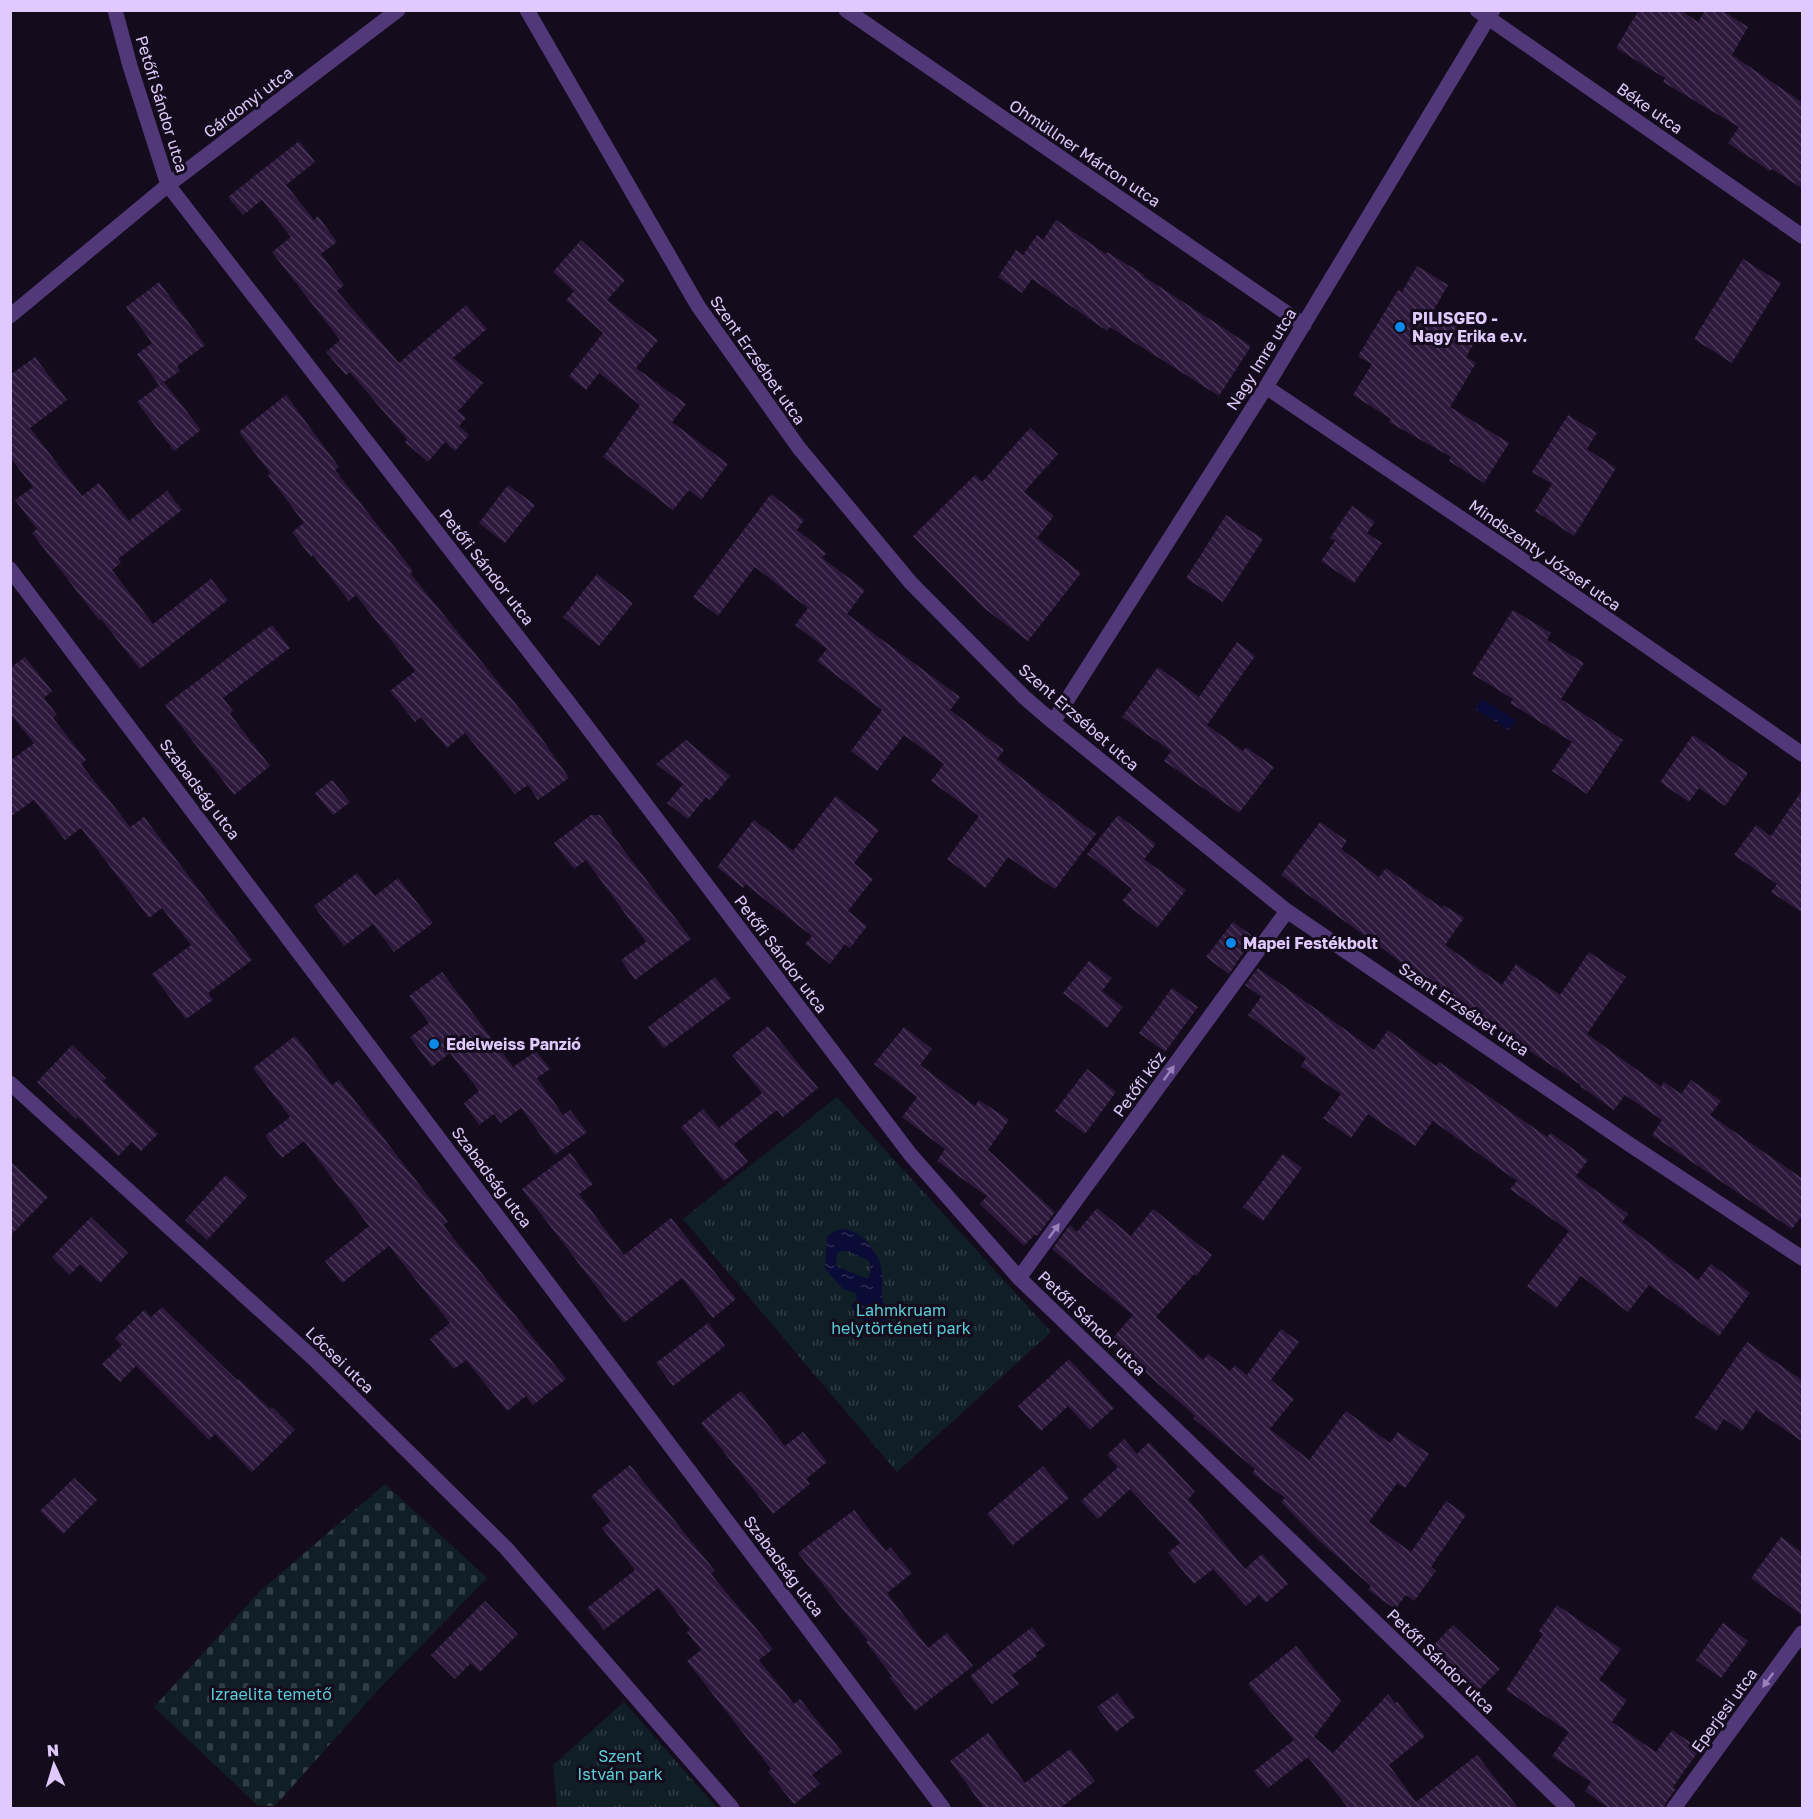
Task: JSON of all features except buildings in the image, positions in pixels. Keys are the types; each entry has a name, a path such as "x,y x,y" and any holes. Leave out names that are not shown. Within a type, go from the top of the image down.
{"street":[{"name":"Petőfi Sándor utca","path":"115,10 130,66 168,185 562,694 910,1154 1019,1278 1568,1809"},
{"name":"Gárdonyi utca","path":"10,316 168,185 398,10"},
{"name":"Szent Erzsébet utca","path":"527,10 698,306 799,448 911,583 1024,697 1287,911 1626,1142 1803,1258"},
{"name":"Ohmüllner Márton utca","path":"846,10 1304,325"},
{"name":"Nagy Imre utca","path":"1053,722 1304,325 1486,13"},
{"name":"Béke utca","path":"1486,13 1803,236"},
{"name":"Mindszenty József utca","path":"1266,387 1511,552 1803,754"},
{"name":"Szabadság utca","path":"10,569 943,1809"},
{"name":"Petőfi köz","path":"1019,1278 1287,911"},
{"name":"Lőcsei utca","path":"10,1083 314,1358 506,1548 732,1809"},
{"name":"Eperjesi utca","path":"1674,1809 1803,1633"}],"green space":[{"name":"Lahmkruam helytörténeti park","path":"837,1097 1051,1332 897,1472 683,1219"},
{"name":"Izraelita temető","path":"385,1484 487,1578 378,1690 275,1806 258,1806 154,1707 259,1592"},
{"name":"Szent István park","path":"624,1702 717,1808 557,1808 553,1765"}],"water":[{"path":"1482,699 1516,720 1509,730 1475,709"},
{"path":"844,1229 860,1235 878,1257 884,1306 889,1306 890,1314 884,1323 867,1322 860,1318 851,1305 857,1301 856,1293 843,1289 825,1269 827,1237 834,1231","holes":["848,1251 869,1261 871,1272 868,1279 836,1266 837,1252"]}],"place":[{"name":"PILISGEO - Nagy Erika e.v.","path":"1400,327"},
{"name":"Mapei Festékbolt","path":"1231,943"},
{"name":"Edelweiss Panzió","path":"434,1044"}]}
